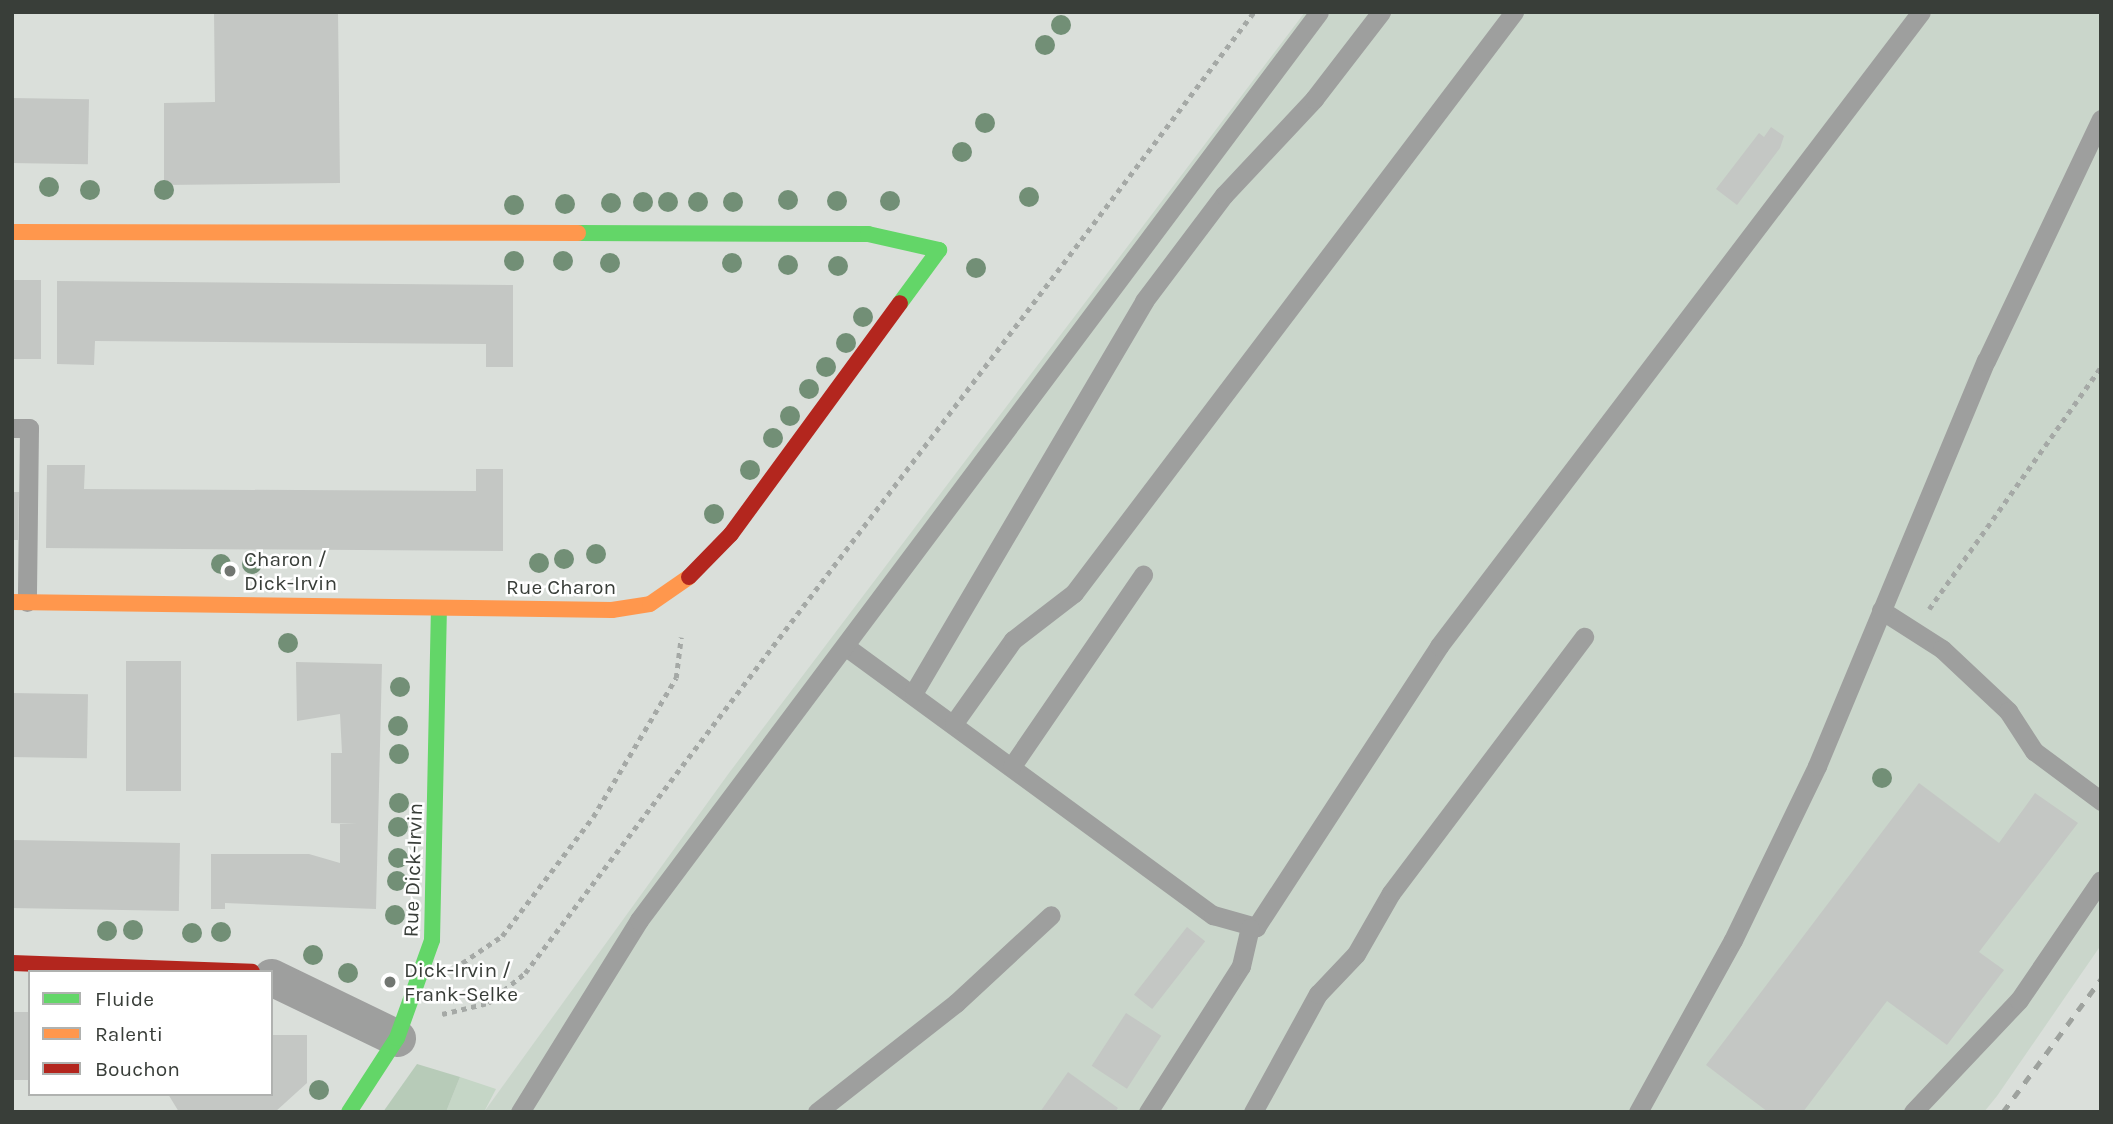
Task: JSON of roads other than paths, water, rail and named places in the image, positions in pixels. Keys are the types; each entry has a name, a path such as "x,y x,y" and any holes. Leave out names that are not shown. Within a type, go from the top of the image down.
{"street":[{"name":"Rue Charon","path":"12,233 868,234 939,250 731,534 673,593 612,610 20,602"},
{"name":"Rue Dick-Irvin","path":"349,1112 397,1038 421,982 435,914 439,608"},
{"path":"12,963 199,970"},
{"path":"273,978 397,1038"}],"lane":[{"path":"520,1112 626,939 1319,12"},
{"path":"914,692 1144,301 1224,195 1314,99 1381,12"},
{"path":"954,723 1007,647 1074,593 1514,12"},
{"path":"1148,1112 1241,966 1250,928 1272,909 1454,625 1921,12"},
{"path":"1638,1112 1761,883 1881,610 1986,361 2101,119"},
{"path":"12,428 30,428 20,602"},
{"path":"1013,766 1143,575"},
{"path":"1881,610 1916,627 2008,711 2034,751 2101,801"},
{"path":"1253,1112 1318,994 1371,935 1391,893 1584,637"},
{"path":"845,646 914,692 1213,915 1250,928"},
{"path":"1913,1112 2019,1000 2101,880"},
{"path":"817,1112 956,1003 1051,915"}],"railway":[{"path":"2003,1112 2101,979"}],"place":[{"name":"Charon / Dick-Irvin","path":"230,571"},
{"name":"Dick-Irvin / Frank-Selke","path":"390,982"}]}
